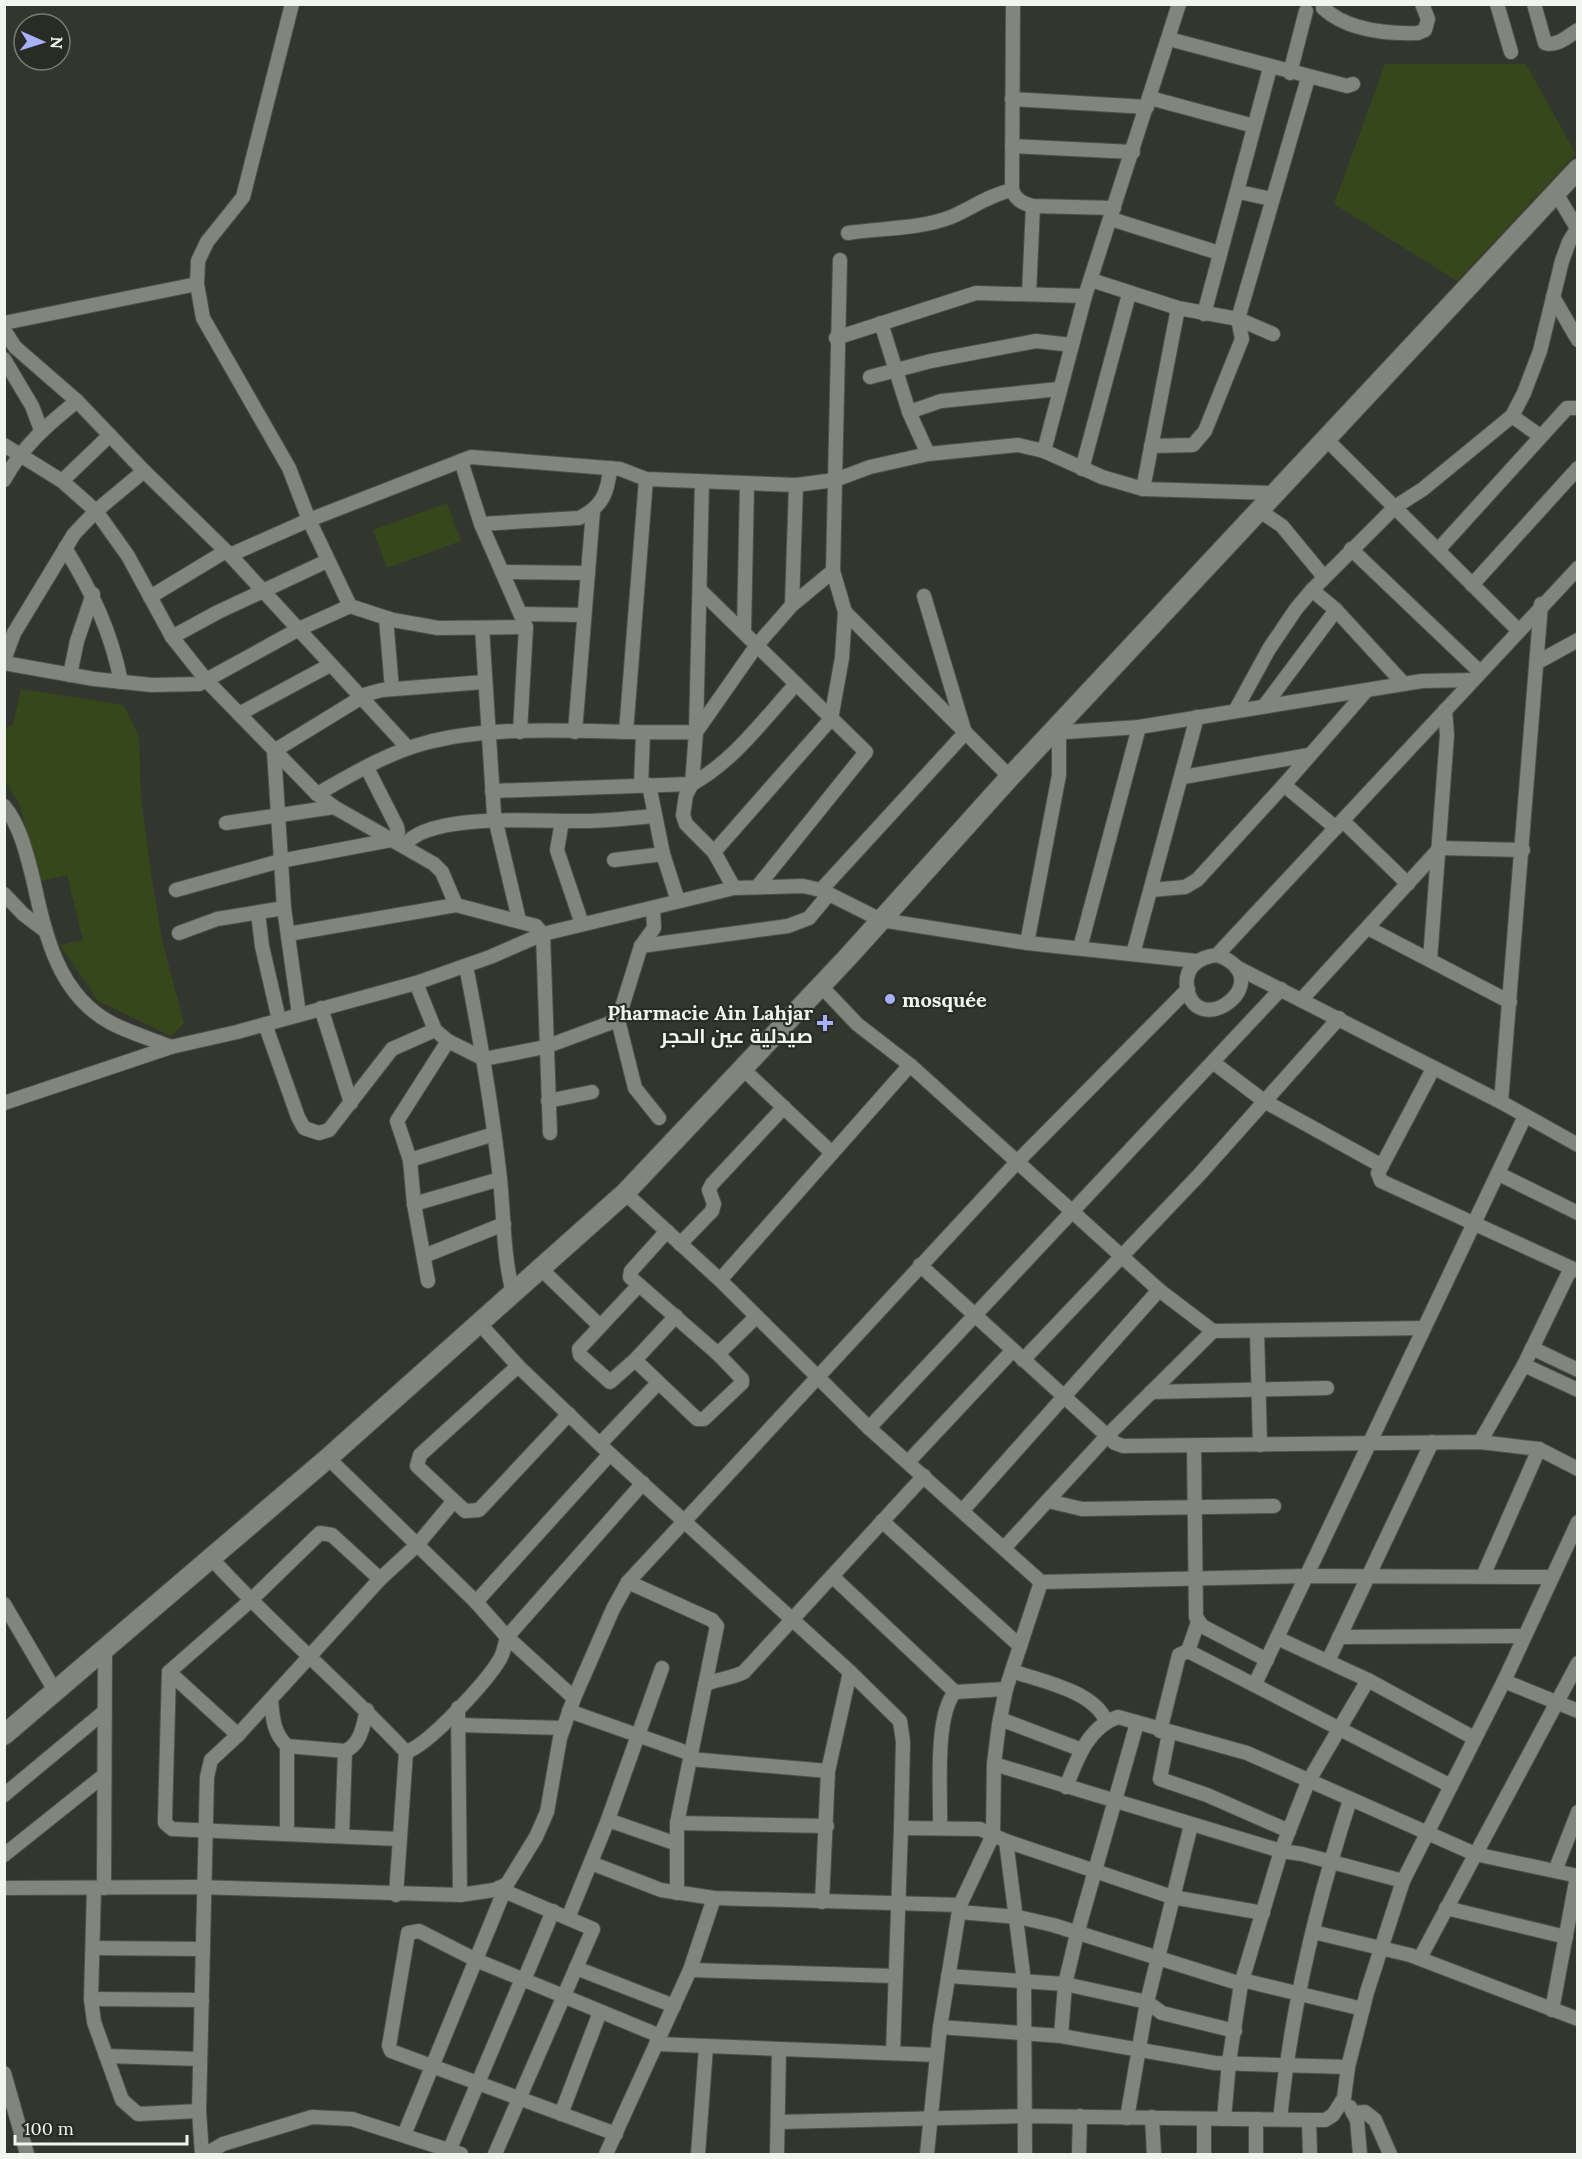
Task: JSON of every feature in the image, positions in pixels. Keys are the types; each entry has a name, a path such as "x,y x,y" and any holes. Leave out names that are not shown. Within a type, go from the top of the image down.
{"main road":[{"path":"4,1735 328,1458 625,1193 1578,169"}],"street":[{"path":"292,4 243,197 202,251 198,261 197,284 204,318 289,468 327,561 350,606"},
{"path":"1013,4 1012,190 1015,197 1024,204 1033,206 1112,214 1219,253"},
{"path":"1044,450 1085,296 1179,4"},
{"path":"1290,73 1300,8 1326,6 1332,16 1368,30 1418,33 1425,30 1427,25 1422,4"},
{"path":"1497,4 1511,52"},
{"path":"1534,4 1545,43 1551,45 1578,30"},
{"path":"1169,39 1308,78 1347,86 1353,84"},
{"path":"1204,314 1219,253 1239,192 1270,68"},
{"path":"1151,446 1196,444 1205,431 1242,339 1238,319 1308,78"},
{"path":"1012,99 1149,103 1254,126"},
{"path":"1012,146 1132,152"},
{"path":"848,233 909,226 950,217 995,194 1012,190"},
{"path":"1239,192 1272,199"},
{"path":"1235,711 1269,649 1296,609 1324,577 1395,507 1423,489 1512,416 1524,393 1540,351 1569,242 1577,230 1556,193"},
{"path":"1029,294 1033,206"},
{"path":"714,852 831,719 840,670 845,612 833,571 836,338 840,260"},
{"path":"1091,280 1178,308 1238,319 1273,334"},
{"path":"4,323 197,284"},
{"path":"836,338 976,293 1085,296"},
{"path":"1082,469 1129,294"},
{"path":"1553,297 1578,340"},
{"path":"1143,489 1178,308"},
{"path":"881,323 909,412 928,454"},
{"path":"4,330 15,347 77,401 144,471 228,553 408,748"},
{"path":"870,377 896,369 1036,341 1072,345"},
{"path":"4,359 32,406 41,430"},
{"path":"909,412 941,401 1059,389"},
{"path":"4,480 20,453 41,430 77,401"},
{"path":"1438,550 1567,408 1578,408"},
{"path":"1512,416 1540,436"},
{"path":"62,481 110,435"},
{"path":"1327,440 1518,630"},
{"path":"4,445 62,481 96,511 126,553 172,637 207,681 274,751 317,794 334,807 434,864 442,872 456,905"},
{"path":"150,597 228,553 471,457 620,469 646,479 747,485 796,485 835,480 870,466 928,454 1004,445 1044,450 1122,485 1143,489 1276,493"},
{"path":"461,461 481,525 523,620 520,732"},
{"path":"481,525 579,519 593,511 609,490 610,468"},
{"path":"1472,585 1578,468"},
{"path":"144,471 96,511 74,534 14,633 4,661 70,675 121,682 188,686 207,681 299,629 350,606 386,618 438,628 482,628 523,620 584,615"},
{"path":"626,732 646,479"},
{"path":"702,482 696,732 692,784 686,795 682,815 686,824 714,852 734,888"},
{"path":"744,633 747,485"},
{"path":"792,605 796,485"},
{"path":"575,732 593,511"},
{"path":"1260,511 1281,526 1324,577"},
{"path":"65,548 93,594 116,659 121,682"},
{"path":"1351,549 1477,676"},
{"path":"172,637 327,561"},
{"path":"1217,955 1477,676 1541,604 1578,568"},
{"path":"696,732 758,645 792,605 833,571"},
{"path":"502,572 588,573"},
{"path":"1312,590 1336,610 1404,684"},
{"path":"701,591 866,752 758,886"},
{"path":"70,675 77,640 93,594"},
{"path":"924,596 965,733"},
{"path":"1500,1102 1541,604"},
{"path":"1265,705 1336,610"},
{"path":"845,612 1010,777"},
{"path":"386,618 392,689"},
{"path":"482,628 495,819 519,920"},
{"path":"1538,662 1578,640"},
{"path":"239,714 330,665"},
{"path":"1027,943 1059,775 1055,733 1139,727 1404,684 1477,676"},
{"path":"274,751 367,694 392,689 484,682"},
{"path":"492,791 692,784 707,776 732,754 796,684"},
{"path":"1151,890 1185,888 1197,880 1367,690"},
{"path":"1430,960 1447,735 1445,710"},
{"path":"1133,954 1183,777 1197,717"},
{"path":"1080,948 1139,727"},
{"path":"317,794 408,748 446,738 520,732 643,734 696,732"},
{"path":"641,946 795,924 809,918 825,892 965,733"},
{"path":"643,734 645,785 678,901"},
{"path":"274,751 276,816 284,908 299,1014"},
{"path":"1183,777 1309,755"},
{"path":"367,768 397,827 398,843"},
{"path":"1284,785 1339,825 1408,884"},
{"path":"4,806 22,842 44,930 59,970 96,1014 112,1024 171,1047"},
{"path":"226,823 334,807"},
{"path":"176,890 280,861 398,843 420,833 495,819 562,821 654,816"},
{"path":"562,821 557,850 582,924"},
{"path":"1302,999 1440,848 1522,850"},
{"path":"614,860 663,854"},
{"path":"4,1103 171,1047 416,983 466,966 543,934 734,888 803,886 825,892 881,920 1027,943 1196,962"},
{"path":"4,894 23,914 44,930"},
{"path":"288,934 456,905 536,926 543,934 545,1047 550,1132"},
{"path":"179,933 217,919 284,908"},
{"path":"653,908 654,928 641,946 618,1020 635,1088 659,1118"},
{"path":"258,913 262,946 279,1020"},
{"path":"1368,928 1510,1002"},
{"path":"1236,967 1240,978 1240,989 1235,999 1226,1007 1215,1010 1204,1008 1194,1002 1188,989 1189,970 1206,956 1217,955 1228,959 1236,967 1339,1018 1578,1144"},
{"path":"466,966 484,1059 500,1179 504,1251 513,1293"},
{"path":"416,983 435,1030 448,1041 484,1059 545,1047 618,1020"},
{"path":"820,985 856,1024 910,1065 1159,1290 1213,1331 1424,1328"},
{"path":"404,2135 430,2067 506,1887 536,1837 547,1812 563,1728 571,1705 609,1617 628,1582 1017,1162 1188,989"},
{"path":"869,1428 1214,1064 1281,989"},
{"path":"321,1008 351,1103"},
{"path":"908,1461 1122,1257 1199,1176 1339,1018"},
{"path":"265,1024 304,1128 319,1133 329,1130 392,1049 435,1030"},
{"path":"428,1281 414,1204 410,1160 397,1121 448,1041"},
{"path":"1214,1064 1264,1101 1382,1166"},
{"path":"720,1280 910,1065"},
{"path":"742,1068 832,1153"},
{"path":"1433,1069 1378,1173 1386,1184 1574,1269 1524,1365 1480,1442"},
{"path":"548,1101 592,1092"},
{"path":"680,1244 712,1211 714,1204 709,1190 712,1184 784,1107"},
{"path":"1255,1684 1373,1442 1424,1328 1525,1116"},
{"path":"410,1160 494,1134"},
{"path":"1499,1174 1578,1214"},
{"path":"414,1204 500,1179"},
{"path":"625,1193 720,1280 869,1428 1005,1547 1041,1582 1307,1576 1552,1577"},
{"path":"424,1256 504,1224"},
{"path":"635,1360 696,1419 704,1419 742,1383 742,1379 718,1353 630,1277 631,1271 667,1232"},
{"path":"920,1265 1107,1436 1123,1446 1480,1442 1539,1449 1578,1469"},
{"path":"540,1268 600,1326"},
{"path":"639,1285 580,1347 580,1355 612,1383 676,1316"},
{"path":"963,1510 1063,1395 1159,1290"},
{"path":"718,1353 756,1317"},
{"path":"479,1323 518,1366 610,1454 850,1672 900,1721 903,1742 896,1903 893,2053"},
{"path":"1005,1547 1107,1436 1213,1331"},
{"path":"1257,1331 1260,1445"},
{"path":"1532,1348 1578,1370"},
{"path":"1524,1365 1578,1390"},
{"path":"518,1366 417,1460 417,1467 453,1502 465,1511 473,1511 483,1506 569,1413"},
{"path":"600,1444 658,1383"},
{"path":"1151,1392 1327,1388"},
{"path":"1328,1661 1432,1442"},
{"path":"1194,1447 1196,1617 1198,1622 1188,1651 1179,1655 1164,1732 1160,1779 1206,1795 1289,1831"},
{"path":"1483,1576 1539,1449"},
{"path":"476,1602 610,1454"},
{"path":"328,1458 476,1602 571,1705 636,1736 691,1757 828,1771"},
{"path":"705,1686 715,1680 735,1677 744,1672 924,1476"},
{"path":"406,1752 427,1741 458,1708 499,1660 507,1637 643,1484"},
{"path":"1048,1501 1082,1509 1274,1506"},
{"path":"453,1502 417,1545 380,1579 238,1736 212,1760 208,1770 199,2111 204,2154 223,2144 312,2117 352,2119 455,2153 476,2084 553,1911"},
{"path":"882,1521 1020,1646"},
{"path":"779,2122 1024,2116 1325,2120 1332,2115 1344,2098 1348,2067 1363,2009 1403,1881 1504,1681 1552,1577 1573,1542 1578,1522"},
{"path":"380,1579 332,1535 324,1532 169,1672 165,1823 172,1829 206,1828 398,1839"},
{"path":"211,1558 250,1601 367,1710 406,1752 398,1839 396,1895"},
{"path":"832,1576 955,1692 1006,1689"},
{"path":"628,1582 716,1623 677,1823 677,1893"},
{"path":"1025,2154 1024,1981 1018,1917 1000,1838 994,1764 1006,1689 1041,1582"},
{"path":"4,1605 55,1692"},
{"path":"1198,1622 1267,1660"},
{"path":"1339,1637 1524,1636"},
{"path":"1277,1638 1368,1680 1474,1738"},
{"path":"105,1650 104,1776 91,2000 94,2022 122,2100 138,2114 199,2111"},
{"path":"1188,1651 1451,1786"},
{"path":"1420,1958 1578,1663"},
{"path":"568,1917 608,1820 662,1668"},
{"path":"1012,1671 1089,1699 1100,1708 1107,1721"},
{"path":"169,1672 238,1736"},
{"path":"822,1902 828,1771 850,1672"},
{"path":"1224,2119 1229,2062 1242,1982 1281,1851 1308,1782 1368,1680"},
{"path":"1504,1681 1578,1711"},
{"path":"940,1827 943,1731 947,1706 955,1692"},
{"path":"271,1700 273,1724 277,1735 287,1746 287,1833"},
{"path":"458,1708 460,1895"},
{"path":"287,1746 345,1751 356,1743 367,1710"},
{"path":"4,1796 104,1712"},
{"path":"1066,1787 1082,1750 1098,1727 1118,1717 1164,1732 1228,1746 1427,1835 1475,1854 1577,1876 1552,2010"},
{"path":"1000,1719 1082,1750"},
{"path":"1061,2036 1065,1984 1077,1934 1137,1723"},
{"path":"459,1725 563,1728"},
{"path":"342,1836 345,1751"},
{"path":"994,1764 1281,1851 1330,1861 1403,1881"},
{"path":"4,1855 104,1776"},
{"path":"1280,2119 1286,2064 1298,1995 1330,1861 1350,1800"},
{"path":"1555,1871 1578,1812"},
{"path":"608,1820 677,1844"},
{"path":"677,1823 827,1826"},
{"path":"1127,2118 1137,2048 1147,2002 1191,1825"},
{"path":"901,1828 980,1829 1095,1872 1172,1897 1263,1913"},
{"path":"927,2154 940,2027 959,1909 1000,1838"},
{"path":"591,1863 677,1893 714,1898 896,1903 1018,1917 1158,1960 1242,1982 1363,2009"},
{"path":"4,1888 204,1887 396,1895 460,1895 506,1887 593,1929 495,2154"},
{"path":"606,2154 690,1970 714,1898"},
{"path":"1446,1908 1566,1937"},
{"path":"616,2134 394,2053 389,2046 408,1933 418,1932 658,2040 706,2047 937,2055"},
{"path":"1313,1932 1420,1958 1578,2019"},
{"path":"94,1948 203,1948"},
{"path":"576,1968 674,2006"},
{"path":"690,1970 894,1976"},
{"path":"948,1976 1065,1984 1147,2002 1162,2013 1235,2031"},
{"path":"91,2000 202,2000"},
{"path":"561,2115 600,2012"},
{"path":"940,2027 1023,2035 1061,2036 1137,2048 1180,2059 1215,2063 1348,2067"},
{"path":"698,2154 706,2047"},
{"path":"777,2154 780,2050"},
{"path":"106,2056 200,2059"},
{"path":"4,2073 27,2154"},
{"path":"1344,2098 1357,2120 1360,2154"},
{"path":"1353,2113 1365,2112 1375,2120 1390,2154"},
{"path":"1079,2154 1080,2116"},
{"path":"1152,2117 1154,2154"},
{"path":"1204,2119 1204,2154"},
{"path":"1256,2119 1256,2154"},
{"path":"1309,2120 1310,2154"}],"green space":[{"path":"1385,64 1526,64 1576,154 1457,281 1334,204"},
{"path":"447,503 461,541 387,568 373,530"},
{"path":"21,689 124,705 139,737 141,797 151,873 162,940 184,1023 171,1036 98,1001 60,945 83,940 67,875 42,881 19,803 5,782 5,729 13,724"}],"place":[{"name":"mosquée","path":"890,999"},
{"name":"Pharmacie Ain Lahjar صيدلية عين الحجر","path":"825,1023"}]}
